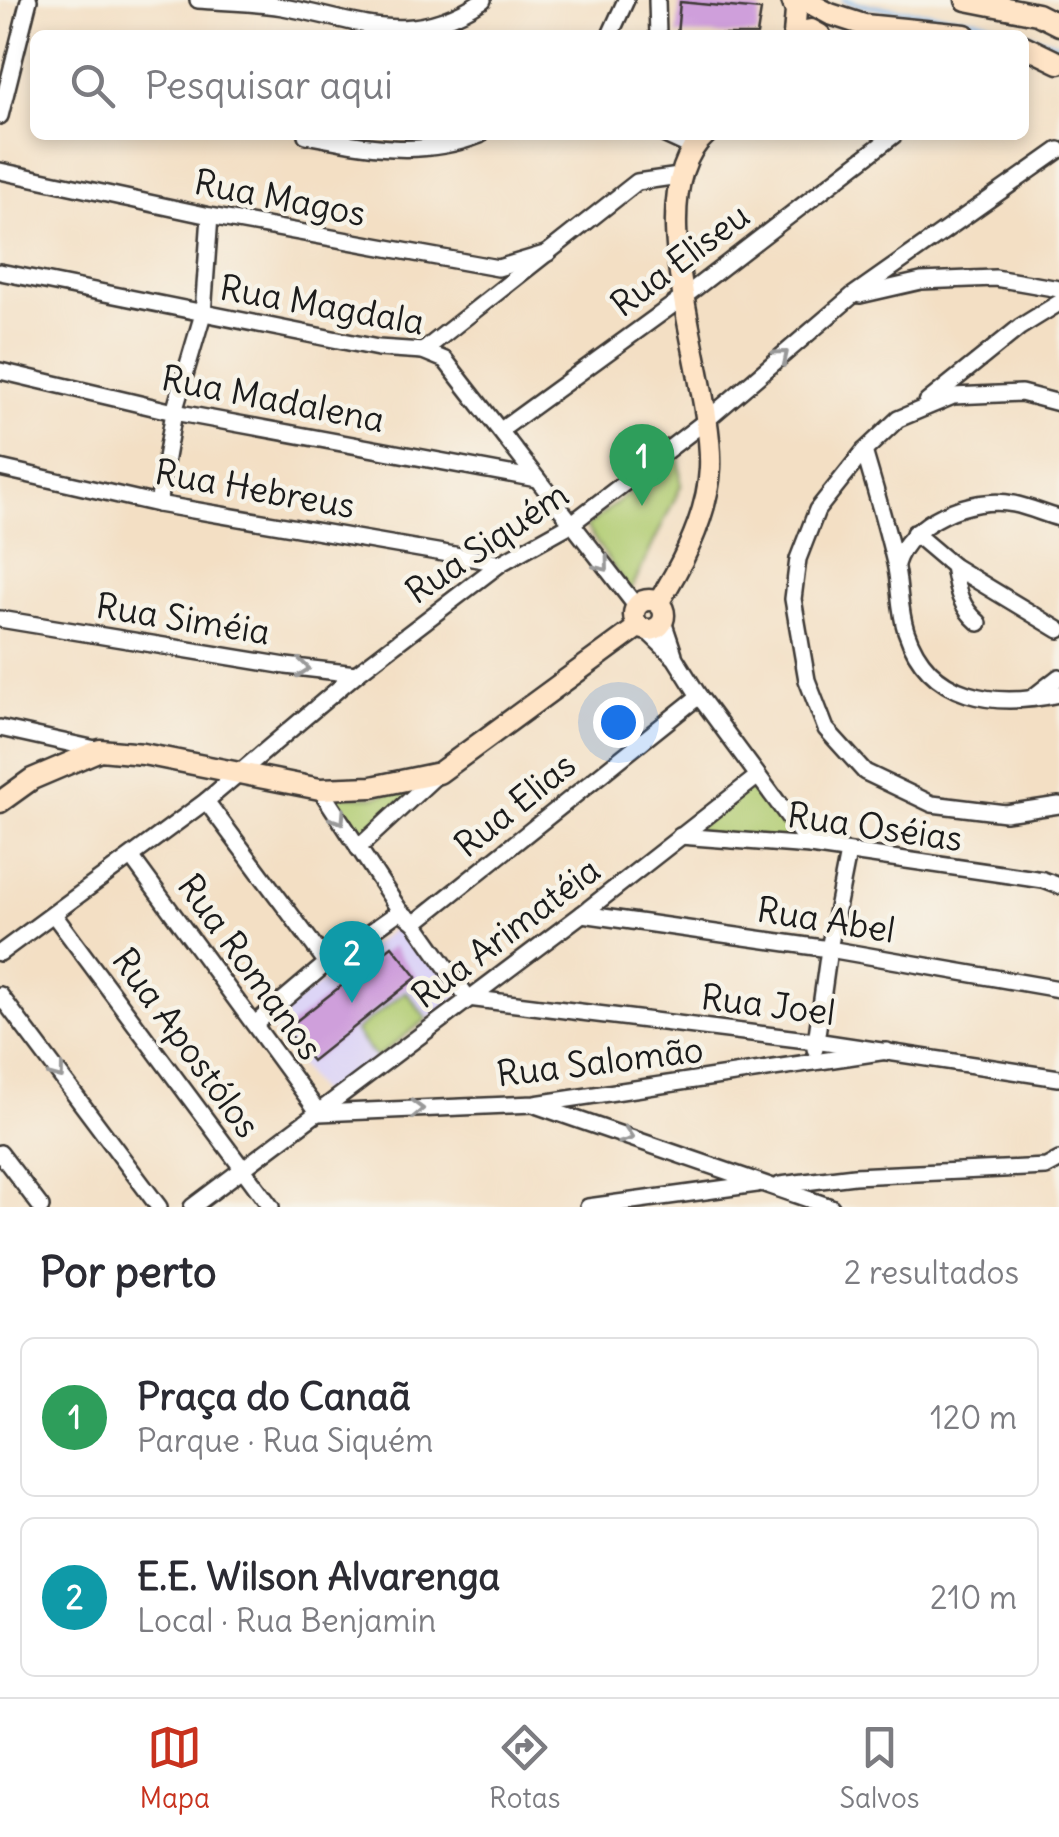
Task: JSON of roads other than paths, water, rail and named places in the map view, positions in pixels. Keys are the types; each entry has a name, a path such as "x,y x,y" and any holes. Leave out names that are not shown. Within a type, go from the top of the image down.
{"main road":[{"path":"792,0 795,30"},
{"path":"804,0 864,25 914,30"},
{"path":"966,0 1037,14 1059,25"},
{"path":"854,30 864,25"},
{"path":"1029,48 1059,63"},
{"path":"0,802 32,779 100,750 143,754 320,789 372,786 439,773 649,618 675,575 698,519 710,472 708,419 674,234 679,176 698,141"}],"street":[{"path":"0,116 29,0"},
{"path":"198,0 286,3 373,28 431,27 482,0"},
{"path":"612,30 626,0"},
{"path":"658,0 658,30"},
{"path":"21,41 30,48"},
{"path":"331,140 375,149 415,150 458,140"},
{"name":"Rua Eliseu","path":"501,430 685,296 888,140"},
{"name":"Rua Siquém","path":"0,954 242,773 356,674 501,563 570,524 708,419 852,296 1059,150"},
{"path":"1039,164 1059,165"},
{"name":"Rua Magos","path":"0,171 210,216 498,268 548,253"},
{"path":"423,351 637,182 679,176"},
{"path":"158,504 174,412 203,314 210,216"},
{"name":"Rua Magdala","path":"0,272 378,348 423,351 445,360 570,524 649,618 699,696 810,846"},
{"path":"852,296 921,282 996,278 1059,289"},
{"path":"920,408 966,368 1059,302"},
{"name":"Rua Madalena","path":"0,371 174,412 537,479"},
{"path":"1059,403 1020,392 953,396 898,418 864,451 817,510 798,559 793,599 808,680 826,729 865,772 932,804 1005,813 1059,805"},
{"path":"864,451 896,565 904,627 926,670 948,686 1000,701 1059,694"},
{"name":"Rua Hebreus","path":"0,468 158,504 501,563"},
{"path":"896,565 900,551 914,533 964,506 1010,502 1059,518"},
{"path":"914,533 953,566 1059,630"},
{"path":"953,566 966,612 979,624"},
{"name":"Rua Siméia","path":"0,619 356,674"},
{"path":"1029,700 1059,677"},
{"name":"Rua Elias","path":"415,923 699,696"},
{"path":"0,728 100,750"},
{"path":"358,848 439,773"},
{"name":"Rua Arimatéia","path":"192,1207 582,914 758,776"},
{"path":"320,789 400,911 415,923 468,998"},
{"path":"206,801 327,963"},
{"name":"Rua Oséias","path":"680,836 810,846 1042,880 1059,886"},
{"path":"814,1063 829,949 848,853"},
{"name":"Rua Romanos","path":"132,858 319,1112"},
{"path":"255,1024 327,963 400,911"},
{"name":"Rua Apostólos","path":"54,914 271,1207"},
{"name":"Rua Abel","path":"582,914 829,949 1059,989"},
{"path":"0,995 159,1207"},
{"name":"Rua Joel","path":"468,998 816,1041 1059,1078"},
{"name":"Rua Salomão","path":"319,1112 534,1104 887,1051"},
{"path":"534,1104 831,1207"},
{"path":"0,1154 40,1207"},
{"path":"588,1207 770,1184 906,1172 1046,1166 1059,1160"}],"waterway":[{"path":"844,0 974,19 1011,30"},
{"path":"1029,35 1059,44"}],"place":[{"name":"Praça do Canaã","path":"642,506"},
{"name":"E.E. Wilson Alvarenga","path":"352,1003"}]}
